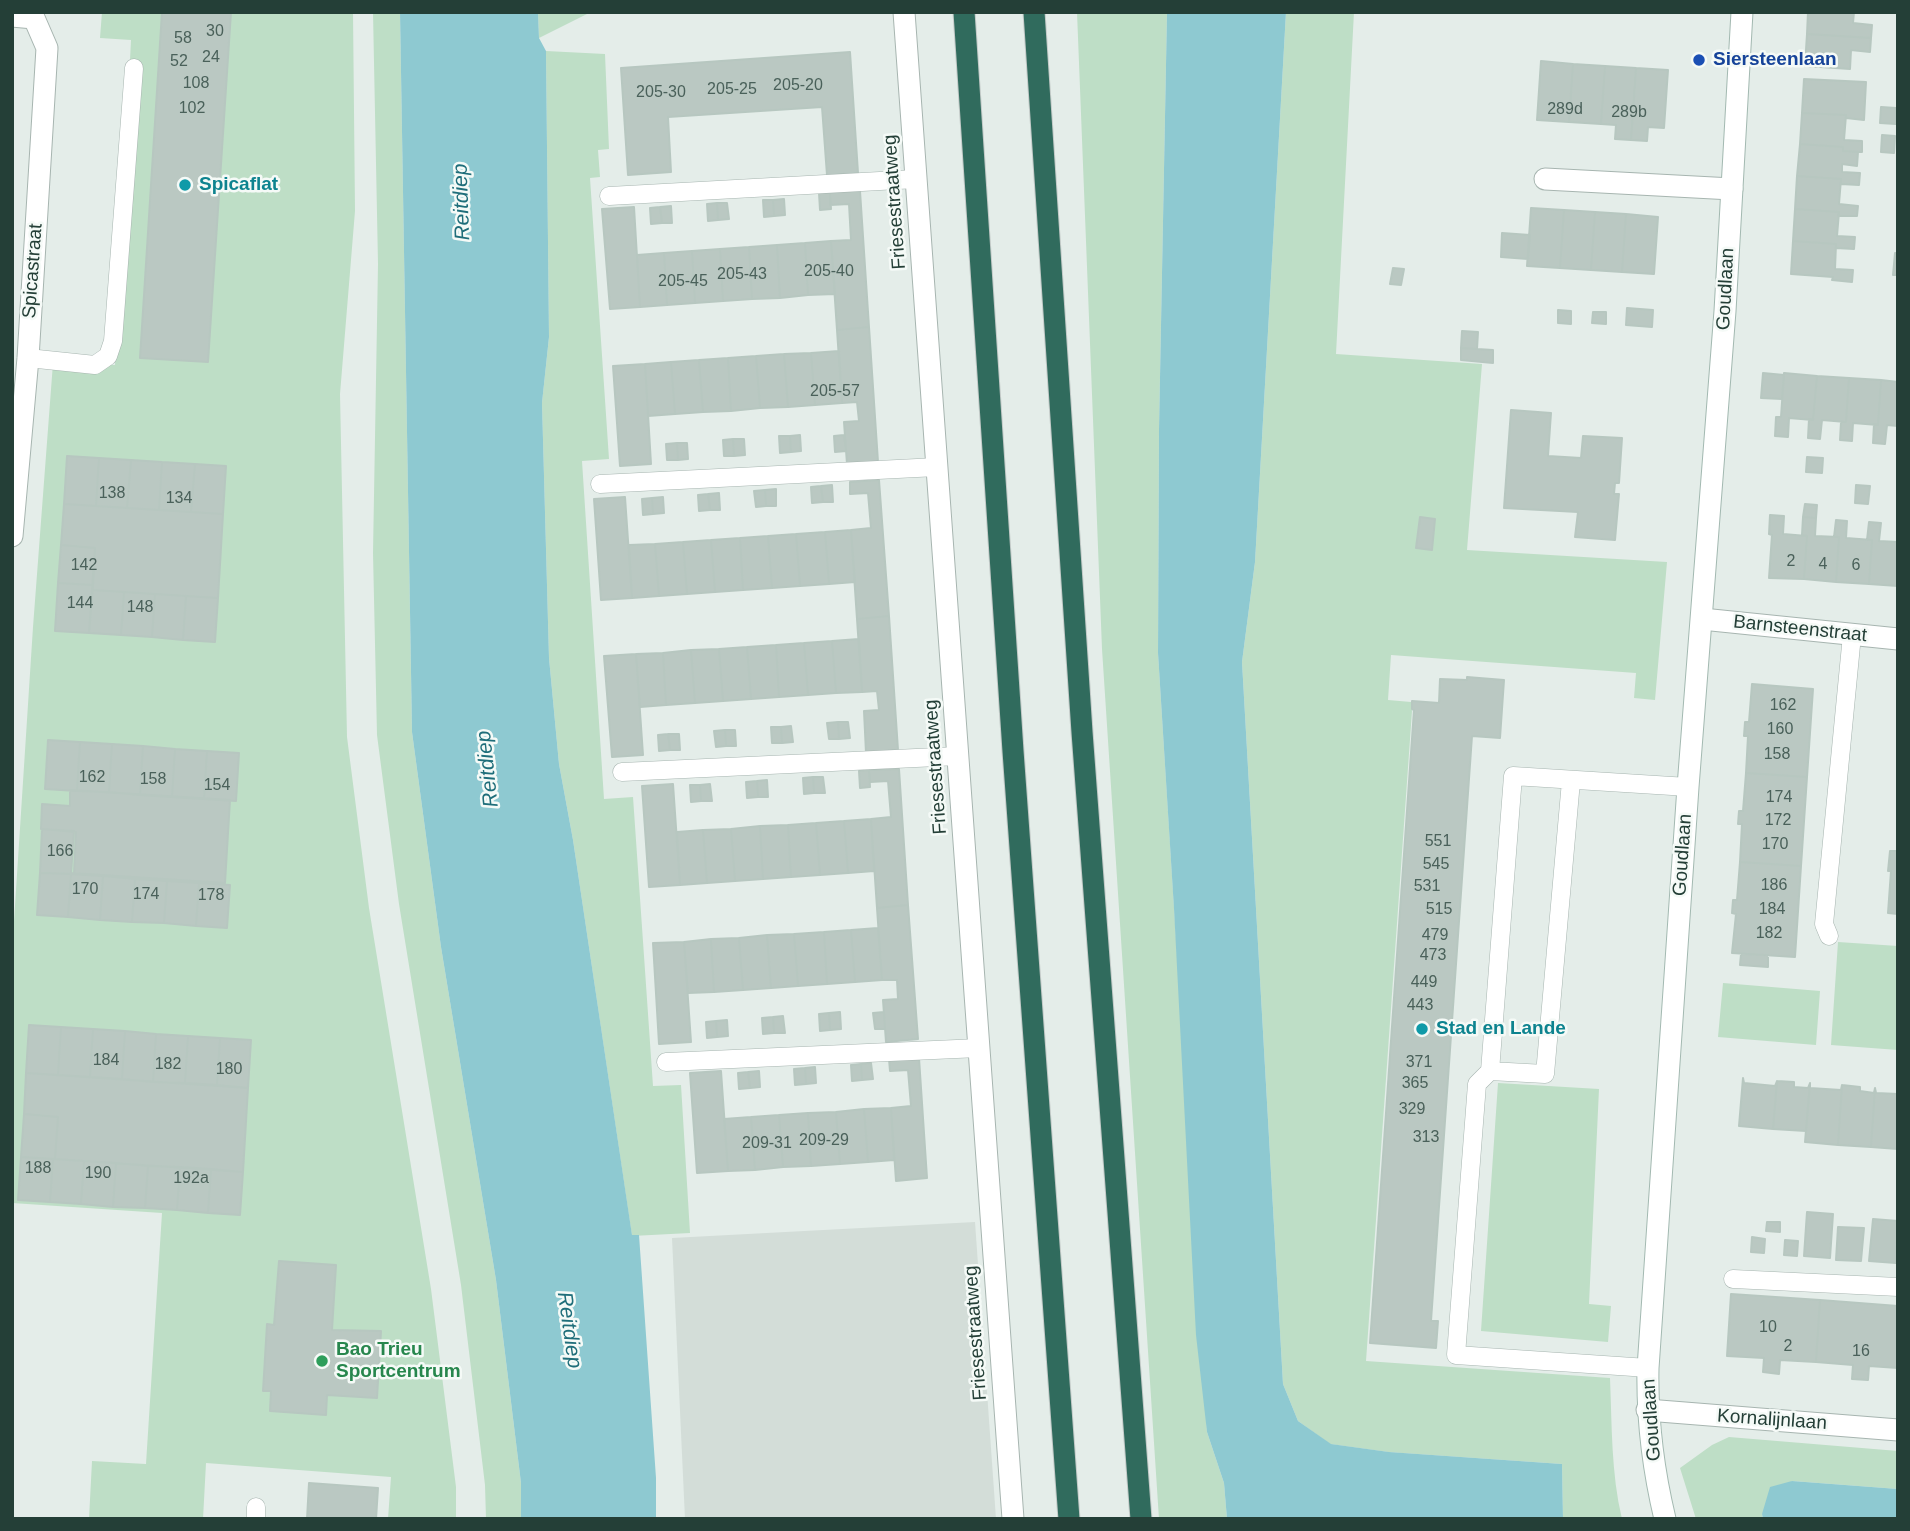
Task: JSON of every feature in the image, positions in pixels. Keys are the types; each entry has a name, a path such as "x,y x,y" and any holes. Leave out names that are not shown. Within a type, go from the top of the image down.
{"highway":[{"path":"964,12 1014,765 1069,1519"},
{"path":"1034,12 1081,719 1141,1519"}],"street":[{"name":"Friesestraatweg","path":"904,12 1013,1519"},
{"name":"Goudlaan","path":"1665,1519 1647,1410 1648,1368 1688,787 1724,325 1742,12"},
{"name":"Spicastraat","path":"12,16 34,18 47,48 28,358 12,536"},
{"path":"1545,179 1732,189"},
{"name":"Barnsteenstraat","path":"1702,619 1898,639"},
{"name":"Kornalijnlaan","path":"1647,1410 1898,1430"}],"lane":[{"path":"28,358 95,365 108,356 114,341 134,68"},
{"path":"609,196 916,179"},
{"path":"600,485 937,467"},
{"path":"1829,936 1824,924 1852,635"},
{"path":"622,772 958,756"},
{"path":"1648,1368 1457,1355 1477,1084 1490,1071 1513,776 1688,787"},
{"path":"1490,1071 1545,1074 1571,781"},
{"path":"666,1062 979,1048"},
{"path":"1733,1279 1898,1287"}],"shaded area":[{"path":"975,1222 996,1519 685,1519 672,1238"}],"green space":[{"path":"102,12 353,12 355,211 340,394 347,737 369,908 431,1289 456,1487 456,1519 388,1519 391,1477 206,1463 203,1519 89,1519 92,1461 146,1464 162,1213 12,1203 12,952 53,363 115,365 131,40 100,38"},
{"path":"373,12 400,12 412,732 441,947 496,1280 521,1483 521,1519 486,1519 485,1485 461,1285 399,904 377,735 373,553 378,264"},
{"path":"538,12 591,12 539,38"},
{"path":"1077,12 1167,12 1159,429 1158,653 1207,1432 1224,1483 1227,1519 1159,1519 1102,649"},
{"path":"1286,12 1354,12 1336,354 1482,364 1467,550 1667,562 1655,700 1634,698 1636,673 1391,655 1388,700 1411,702 1412,711 1366,1361 1610,1378 1614,1467 1622,1519 1563,1519 1562,1464 1388,1452 1330,1444 1298,1421 1283,1384 1242,662 1255,562"},
{"path":"546,51 605,54 609,149 598,150 600,177 590,178 609,459 582,461 604,799 633,797 653,1086 681,1085 690,1233 632,1236 573,840 559,764 549,658 542,403 549,337"},
{"path":"1838,942 1898,946 1898,1050 1831,1045"},
{"path":"1723,983 1820,991 1816,1045 1718,1037"},
{"path":"1498,1083 1599,1089 1589,1304 1611,1306 1608,1342 1481,1331"},
{"path":"1729,1437 1898,1451 1898,1489 1792,1481 1762,1514 1763,1519 1696,1519 1680,1468 1712,1445"}],"water":[{"name":"Reitdiep","path":"400,12 538,12 539,38 546,51 549,337 542,403 549,658 559,764 573,840 632,1235 639,1235 656,1478 656,1519 521,1519 521,1483 496,1280 441,947 412,732"},
{"path":"1167,12 1286,12 1255,562 1242,662 1283,1384 1298,1421 1331,1444 1389,1452 1562,1464 1563,1519 1227,1519 1224,1483 1207,1432 1196,1335 1158,653 1159,429"},
{"path":"1792,1481 1898,1489 1898,1519 1763,1519 1770,1487"}],"building":[{"name":"Spicaflat","path":"162,12 231,12 208,362 140,358"},
{"path":"1808,12 1854,12 1853,23 1872,25 1871,38 1807,34"},
{"path":"1807,34 1871,38 1870,52 1851,50 1850,69 1805,66"},
{"path":"850,52 858,173 827,175 822,107 668,117 671,172 628,175 621,68"},
{"path":"1541,61 1573,64 1569,122 1537,120"},
{"path":"1573,64 1605,66 1601,124 1569,122"},
{"path":"1605,66 1636,68 1631,140 1615,139 1616,125 1601,124"},
{"path":"1636,68 1668,70 1664,128 1648,127 1647,141 1631,140"},
{"path":"1804,79 1866,82 1864,120 1846,118 1846,115 1802,113"},
{"path":"1881,107 1896,108 1896,124 1880,123"},
{"path":"1802,113 1846,115 1844,140 1862,141 1862,152 1843,151 1843,147 1800,144"},
{"path":"1882,135 1895,136 1894,153 1881,152"},
{"path":"1800,144 1843,147 1843,151 1858,152 1857,166 1842,164 1842,172 1860,173 1859,185 1841,184 1841,179 1797,176"},
{"path":"1797,176 1841,179 1839,204 1858,206 1857,216 1838,216 1839,212 1795,209"},
{"path":"860,191 869,327 837,330 831,241 851,240 849,204 830,205 830,193"},
{"path":"819,193 830,193 831,209 820,210"},
{"path":"784,199 785,215 774,216 773,200"},
{"path":"763,200 773,200 774,216 764,217"},
{"path":"717,203 727,203 729,219 718,220"},
{"path":"717,203 718,220 708,221 707,204"},
{"path":"671,206 672,223 662,223 660,207"},
{"path":"634,207 640,307 610,309 602,209"},
{"path":"660,207 662,223 651,224 650,208"},
{"path":"1531,208 1564,210 1560,268 1527,266"},
{"path":"1795,209 1839,212 1837,236 1855,237 1854,249 1836,248 1836,244 1793,241"},
{"path":"1564,210 1595,212 1591,270 1560,268"},
{"path":"1595,212 1626,214 1622,272 1591,270"},
{"path":"1626,214 1658,217 1654,274 1622,272"},
{"path":"1502,233 1530,235 1528,259 1501,257"},
{"path":"831,241 835,294 808,295 805,243"},
{"path":"1793,241 1836,244 1835,269 1853,270 1852,282 1832,280 1833,277 1791,274"},
{"path":"805,243 808,295 780,298 777,245"},
{"path":"777,245 780,298 752,299 749,247"},
{"path":"749,247 752,299 723,301 720,249"},
{"path":"720,249 723,301 695,303 692,251"},
{"path":"692,251 695,303 667,305 664,253"},
{"path":"664,253 667,305 640,307 637,255"},
{"path":"1895,253 1898,253 1898,275 1893,275"},
{"path":"1393,268 1404,269 1401,285 1390,284"},
{"path":"1627,308 1653,310 1652,327 1626,325"},
{"path":"1558,310 1571,311 1571,324 1558,323"},
{"path":"1593,312 1606,312 1606,324 1592,323"},
{"path":"869,327 878,462 847,464 844,422 859,421 857,402 842,403 837,330"},
{"path":"1462,331 1478,332 1477,349 1461,348"},
{"path":"1461,348 1493,350 1493,363 1461,360"},
{"path":"839,351 842,403 815,405 811,353"},
{"path":"811,353 815,405 788,407 784,354"},
{"path":"784,354 788,407 760,408 756,356"},
{"path":"756,356 760,408 731,411 728,358"},
{"path":"728,358 731,411 703,412 699,360"},
{"path":"699,360 703,412 675,414 671,362"},
{"path":"671,362 675,414 648,416 645,364"},
{"path":"645,364 651,464 620,466 613,366"},
{"path":"1763,373 1784,375 1782,399 1761,398"},
{"path":"1784,373 1817,376 1813,420 1789,418 1788,437 1775,436 1776,417 1781,417"},
{"path":"1817,376 1849,378 1846,422 1822,420 1820,439 1808,438 1809,419 1813,420"},
{"path":"1849,378 1881,380 1878,425 1853,423 1852,441 1840,440 1841,422 1846,422"},
{"path":"1881,380 1898,382 1898,426 1887,425 1885,444 1873,443 1874,424 1878,425"},
{"path":"1511,410 1551,413 1548,456 1581,458 1583,436 1622,438 1619,483 1615,483 1614,494 1619,494 1615,540 1575,537 1578,512 1504,508"},
{"path":"800,435 801,451 791,452 790,436"},
{"path":"844,435 846,451 835,452 834,436"},
{"path":"779,436 790,436 791,452 780,453"},
{"path":"733,439 734,456 724,456 723,440"},
{"path":"733,439 744,439 745,455 734,456"},
{"path":"677,443 678,460 667,460 666,444"},
{"path":"677,443 687,443 688,459 678,460"},
{"path":"67,456 99,458 96,506 64,504"},
{"path":"1807,457 1823,458 1822,473 1806,472"},
{"path":"99,458 131,460 127,508 96,506"},
{"path":"131,460 162,462 159,510 127,508"},
{"path":"162,462 195,464 191,512 159,510"},
{"path":"195,464 226,466 223,514 191,512"},
{"path":"879,480 889,616 857,619 851,530 871,528 868,493 850,494 850,482"},
{"path":"832,485 833,502 823,502 821,486"},
{"path":"1856,485 1870,486 1868,504 1855,503"},
{"path":"821,486 823,502 812,503 811,487"},
{"path":"776,489 776,506 766,506 765,490"},
{"path":"765,490 766,506 756,507 754,491"},
{"path":"719,493 720,510 710,510 708,494"},
{"path":"708,494 710,510 699,511 698,495"},
{"path":"625,497 632,598 601,600 594,499"},
{"path":"663,497 664,513 653,514 652,498"},
{"path":"652,498 653,514 643,515 642,499"},
{"path":"64,504 223,514 218,598 92,590 95,548 61,545"},
{"path":"1805,504 1817,505 1816,518 1803,517"},
{"path":"1770,515 1784,516 1783,534 1807,536 1804,579 1769,578 1772,535 1769,534"},
{"path":"1420,517 1435,519 1432,550 1416,548"},
{"path":"1803,517 1816,518 1815,536 1839,537 1836,582 1804,579 1807,536 1802,535"},
{"path":"1836,520 1847,521 1846,538 1872,540 1869,584 1836,582 1839,537 1834,537"},
{"path":"1869,522 1881,523 1879,541 1898,542 1898,586 1869,584 1872,540 1867,540"},
{"path":"851,530 855,582 829,584 825,532"},
{"path":"825,532 829,584 800,586 796,534"},
{"path":"796,534 800,586 772,588 768,536"},
{"path":"768,536 772,588 743,590 740,538"},
{"path":"740,538 743,590 715,592 711,540"},
{"path":"711,540 715,592 687,594 683,542"},
{"path":"683,542 687,594 659,596 655,544"},
{"path":"655,544 659,596 632,598 629,545"},
{"path":"61,545 95,548 93,585 58,583"},
{"path":"58,583 93,585 89,633 55,631"},
{"path":"92,590 124,592 121,635 89,633"},
{"path":"124,592 155,594 152,637 121,635"},
{"path":"155,594 186,596 183,640 152,637"},
{"path":"186,596 218,598 215,642 183,640"},
{"path":"889,616 898,750 866,753 864,711 879,710 877,691 862,692 857,619"},
{"path":"859,639 862,692 836,693 832,641"},
{"path":"832,641 836,693 808,695 804,643"},
{"path":"804,643 808,695 779,697 776,645"},
{"path":"776,645 779,697 751,699 747,647"},
{"path":"747,647 751,699 723,701 719,649"},
{"path":"719,649 723,701 695,703 691,650"},
{"path":"691,650 695,703 666,705 663,653"},
{"path":"663,653 666,705 640,707 636,654"},
{"path":"636,654 643,755 612,757 604,656"},
{"name":"Stad en Lande","path":"1467,677 1504,680 1500,738 1472,736 1431,1321 1438,1321 1436,1348 1370,1343 1414,710 1412,701 1439,703 1440,679 1467,680"},
{"path":"1752,684 1813,689 1807,777 1746,773 1748,736 1744,736 1745,722 1749,722"},
{"path":"838,722 848,722 850,738 839,739"},
{"path":"838,722 839,739 829,739 827,723"},
{"path":"791,726 793,742 782,743 781,727"},
{"path":"771,727 781,727 782,743 772,743"},
{"path":"725,730 726,746 716,747 714,731"},
{"path":"725,730 735,730 736,746 726,746"},
{"path":"668,734 670,750 659,751 658,735"},
{"path":"668,734 679,734 680,750 670,750"},
{"path":"48,740 80,742 77,791 45,789"},
{"path":"80,742 112,744 109,792 77,791"},
{"path":"112,744 143,746 140,795 109,792"},
{"path":"143,746 175,749 172,797 140,795"},
{"path":"175,749 207,751 204,799 172,797"},
{"path":"207,751 239,753 236,801 204,799"},
{"path":"899,769 908,905 877,908 871,819 891,817 888,781 870,782 869,770"},
{"path":"869,770 870,787 860,788 859,771"},
{"path":"1746,773 1807,777 1801,866 1740,862 1742,824 1738,824 1739,811 1743,811"},
{"path":"813,777 814,793 804,794 803,778"},
{"path":"813,777 823,777 825,793 814,793"},
{"path":"767,780 768,797 758,797 757,781"},
{"path":"757,781 758,797 747,798 746,782"},
{"path":"673,784 680,885 649,887 642,786"},
{"path":"710,784 712,801 701,801 700,785"},
{"path":"690,785 700,785 701,801 691,802"},
{"path":"70,790 230,800 225,883 71,873 74,831 41,829 42,804 70,806"},
{"path":"871,819 874,871 848,873 844,821"},
{"path":"844,821 848,873 820,875 816,823"},
{"path":"816,823 820,875 791,877 788,825"},
{"path":"788,825 791,877 763,879 760,826"},
{"path":"760,826 763,879 735,881 731,829"},
{"path":"42,829 76,832 74,874 40,873"},
{"path":"731,829 735,881 707,883 703,830"},
{"path":"703,830 707,883 680,885 677,832"},
{"path":"1890,851 1898,851 1898,914 1888,913"},
{"path":"1740,862 1801,866 1795,957 1732,953 1736,914 1732,913 1733,900 1737,900"},
{"path":"40,873 71,874 68,917 37,915"},
{"path":"71,874 103,876 100,920 68,917"},
{"path":"103,876 135,879 132,922 100,920"},
{"path":"135,879 167,881 164,923 132,922"},
{"path":"167,881 199,883 196,926 164,923"},
{"path":"199,883 230,885 227,928 196,926"},
{"path":"908,905 918,1039 886,1042 883,1000 898,999 897,980 882,980 877,908"},
{"path":"878,928 882,980 855,982 851,930"},
{"path":"851,930 855,982 827,984 824,932"},
{"path":"824,932 827,984 798,986 794,934"},
{"path":"794,934 798,986 771,988 767,935"},
{"path":"767,935 771,988 743,990 739,938"},
{"path":"739,938 743,990 714,992 711,939"},
{"path":"711,939 714,992 688,993 684,942"},
{"path":"684,942 691,1042 659,1044 653,943"},
{"path":"1741,954 1768,955 1768,967 1740,965"},
{"path":"840,1012 841,1029 830,1030 829,1013"},
{"path":"884,1012 885,1029 875,1029 873,1013"},
{"path":"829,1013 830,1030 820,1031 819,1014"},
{"path":"783,1016 785,1033 774,1033 773,1017"},
{"path":"773,1017 774,1033 763,1034 762,1018"},
{"path":"727,1020 728,1036 717,1037 716,1021"},
{"path":"716,1021 717,1037 707,1038 706,1022"},
{"path":"29,1025 61,1027 58,1075 26,1073"},
{"path":"61,1027 93,1029 90,1077 58,1075"},
{"path":"93,1029 125,1031 122,1079 90,1077"},
{"path":"125,1031 156,1034 153,1082 122,1079"},
{"path":"156,1034 188,1036 185,1083 153,1082"},
{"path":"188,1036 220,1038 217,1085 185,1083"},
{"path":"220,1038 251,1040 248,1088 217,1085"},
{"path":"919,1058 927,1178 896,1181 891,1108 911,1106 908,1070 890,1071 889,1059"},
{"path":"871,1063 873,1079 862,1080 861,1064"},
{"path":"861,1064 862,1080 852,1081 851,1065"},
{"path":"815,1067 816,1083 806,1084 805,1068"},
{"path":"805,1068 806,1084 795,1085 794,1069"},
{"path":"721,1071 728,1171 697,1173 690,1073"},
{"path":"759,1071 760,1087 750,1088 748,1072"},
{"path":"748,1072 750,1088 739,1089 738,1073"},
{"path":"26,1073 248,1088 243,1172 55,1159 58,1117 24,1114"},
{"path":"1743,1078 1744,1083 1775,1086 1777,1081 1773,1129 1739,1126"},
{"path":"1777,1081 1794,1082 1794,1087 1808,1088 1810,1083 1806,1131 1773,1129"},
{"path":"1810,1083 1810,1088 1841,1090 1842,1085 1838,1145 1805,1142"},
{"path":"1842,1085 1860,1087 1860,1091 1874,1093 1875,1088 1871,1147 1838,1145"},
{"path":"1875,1088 1876,1093 1898,1094 1898,1149 1871,1147"},
{"path":"891,1108 894,1160 868,1162 864,1109"},
{"path":"864,1109 868,1162 840,1164 836,1112"},
{"path":"836,1112 840,1164 811,1166 808,1113"},
{"path":"808,1113 811,1166 783,1167 779,1115"},
{"path":"24,1114 58,1117 55,1159 21,1157"},
{"path":"779,1115 783,1167 755,1170 751,1117"},
{"path":"751,1117 755,1170 728,1171 724,1119"},
{"path":"21,1157 53,1159 50,1202 18,1200"},
{"path":"53,1159 84,1161 81,1204 50,1202"},
{"path":"84,1161 116,1163 113,1207 81,1204"},
{"path":"116,1163 148,1166 145,1208 113,1207"},
{"path":"148,1166 180,1167 177,1210 145,1208"},
{"path":"180,1167 211,1169 208,1213 177,1210"},
{"path":"211,1169 243,1172 240,1215 208,1213"},
{"path":"1807,1212 1833,1214 1830,1258 1804,1256"},
{"path":"1873,1219 1898,1221 1896,1263 1869,1261"},
{"path":"1767,1222 1780,1222 1780,1232 1766,1231"},
{"path":"1838,1227 1864,1228 1861,1261 1836,1260"},
{"path":"1752,1237 1765,1239 1764,1253 1751,1252"},
{"path":"1785,1240 1798,1241 1797,1256 1784,1255"},
{"name":"Bao Trieu Sportcentrum","path":"279,1261 336,1265 332,1330 381,1331 377,1398 327,1395 326,1415 270,1411 271,1391 263,1391 267,1324 274,1325"},
{"path":"1731,1294 1820,1300 1816,1362 1780,1360 1779,1374 1763,1372 1764,1358 1727,1356"},
{"path":"1820,1300 1898,1306 1898,1368 1869,1366 1868,1380 1852,1379 1853,1365 1816,1362"},
{"path":"309,1483 378,1488 376,1519 307,1519"}],"place":[{"name":"Siersteenlaan","path":"1699,60"},
{"name":"Spicaflat","path":"185,185"},
{"name":"Stad en Lande","path":"1422,1029"},
{"name":"Bao Trieu Sportcentrum","path":"322,1361"}]}
